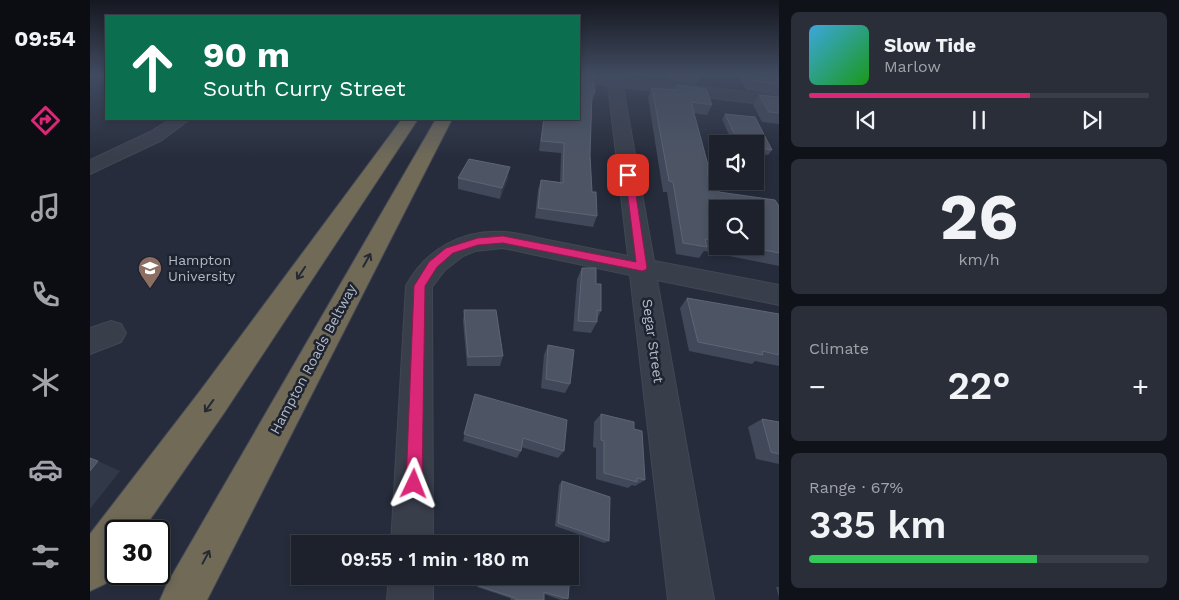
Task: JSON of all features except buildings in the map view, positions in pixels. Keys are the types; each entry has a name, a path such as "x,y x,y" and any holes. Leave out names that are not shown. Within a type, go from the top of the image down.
{"highway":[{"path":"338,220 388,120"},
{"path":"126,520 212,402 409,120"},
{"name":"Hampton Roads Beltway","path":"183,600 443,120"},
{"path":"90,569 105,548"}],"street":[{"name":"Segar Street","path":"618,103 691,600"},
{"path":"90,168 156,136 180,120"},
{"path":"412,535 420,286 433,265 450,250 478,241 503,240 779,295"},
{"path":"410,600 411,585"}],"place":[{"name":"Hampton University","path":"150,289"}],"route":[{"path":"414,484 420,286 433,265 450,250 478,241 503,240 642,268 628,175"}]}
